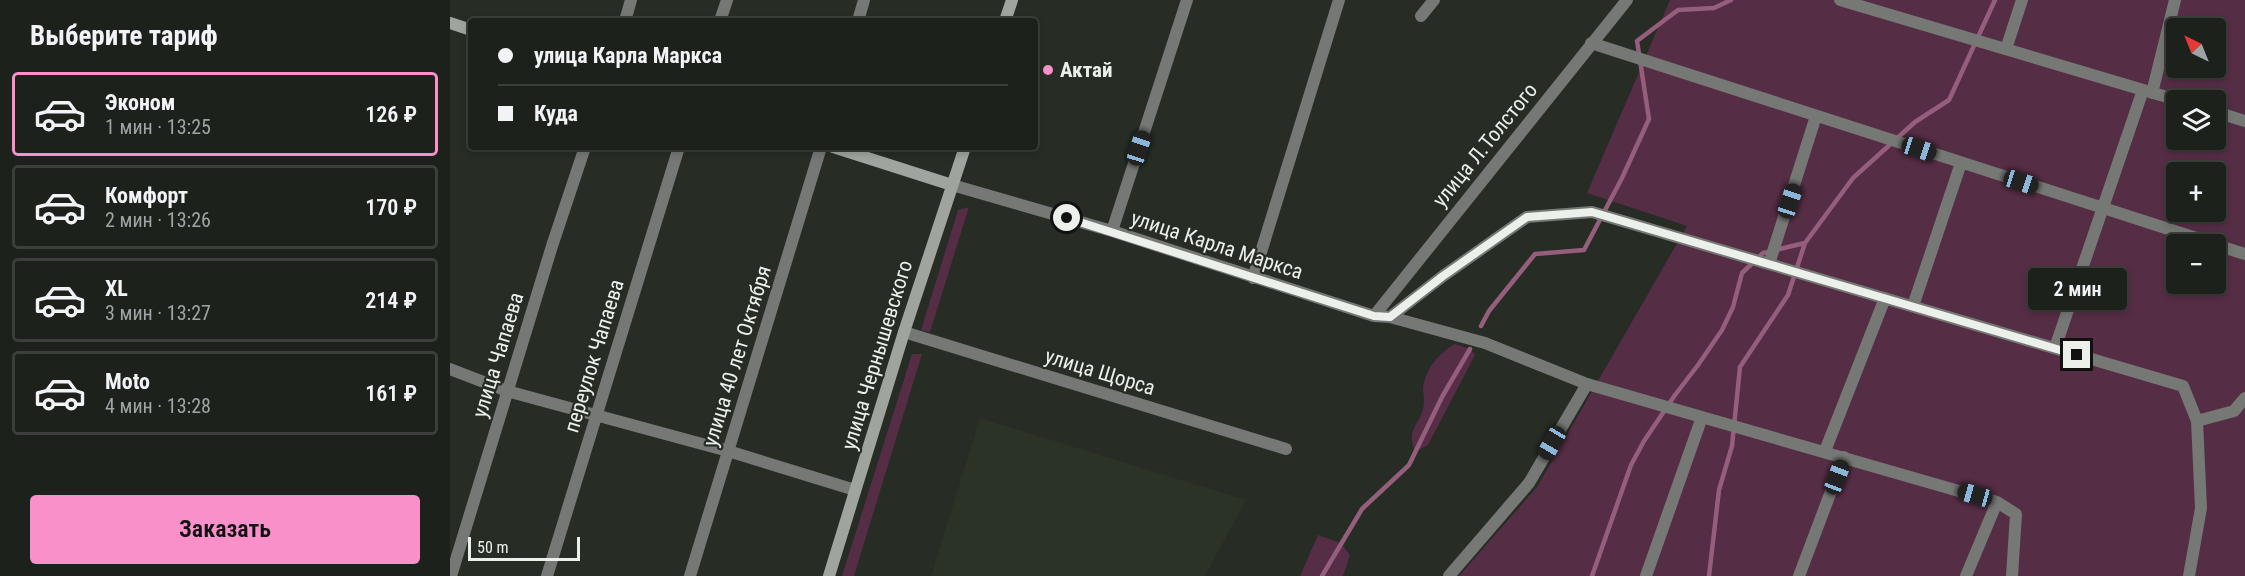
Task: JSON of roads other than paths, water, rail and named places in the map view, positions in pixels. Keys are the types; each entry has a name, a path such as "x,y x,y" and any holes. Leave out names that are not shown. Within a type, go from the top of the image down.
{"street":[{"path":"626,18 631,0"},
{"path":"721,18 727,0"},
{"path":"859,18 864,0"},
{"path":"1006,18 1012,0"},
{"path":"1112,231 1187,0"},
{"path":"1252,278 1339,0"},
{"path":"1421,16 1434,0"},
{"name":"улица Л.Толстого","path":"1374,316 1627,0"},
{"path":"1840,0 2166,97"},
{"path":"2006,49 2022,0"},
{"path":"2055,348 2101,208 2147,91 2175,0"},
{"path":"450,23 468,29"},
{"path":"1591,43 2181,234"},
{"path":"2226,115 2245,121"},
{"path":"1769,264 1816,116"},
{"name":"улица Чапаева","path":"451,576 584,150"},
{"name":"переулок Чапаева","path":"547,576 678,150"},
{"name":"улица 40 лет Октября","path":"690,576 820,150"},
{"name":"улица Карла Маркса","path":"842,150 952,185 1112,231 1374,316 1390,317 1485,343 1587,384 1997,502"},
{"name":"улица Чернышевского","path":"829,576 904,332 964,150"},
{"path":"1913,306 1961,163"},
{"path":"1390,317 1443,276 1527,217 1592,212 2182,386 2197,421 2201,508 2189,576"},
{"path":"2226,248 2245,254"},
{"path":"1825,451 1885,298"},
{"name":"улица Щорса","path":"904,332 1286,449"},
{"path":"450,369 507,391 728,451 855,490"},
{"path":"1449,576 1529,483 1587,384"},
{"path":"2197,421 2234,411 2245,398"},
{"path":"1646,576 1702,417"},
{"path":"1799,576 1844,457"},
{"path":"1966,576 1997,502 2016,514 2012,576"}],"waterway":[{"path":"1481,326 1489,311 1535,254 1584,250 1622,178 1649,119 1637,41 1678,10 1714,8 1731,0"},
{"path":"1709,576 1719,490 1732,446 1740,367 1788,295 1805,243 1853,178 1915,122 1949,100 1995,0"},
{"path":"1592,576 1631,465 1675,395 1722,330 1733,307 1742,273 1763,253 1805,243"},
{"path":"1322,576 1362,509 1409,465 1442,397 1470,349"}],"place":[{"name":"Актай","path":"1048,70"}]}
